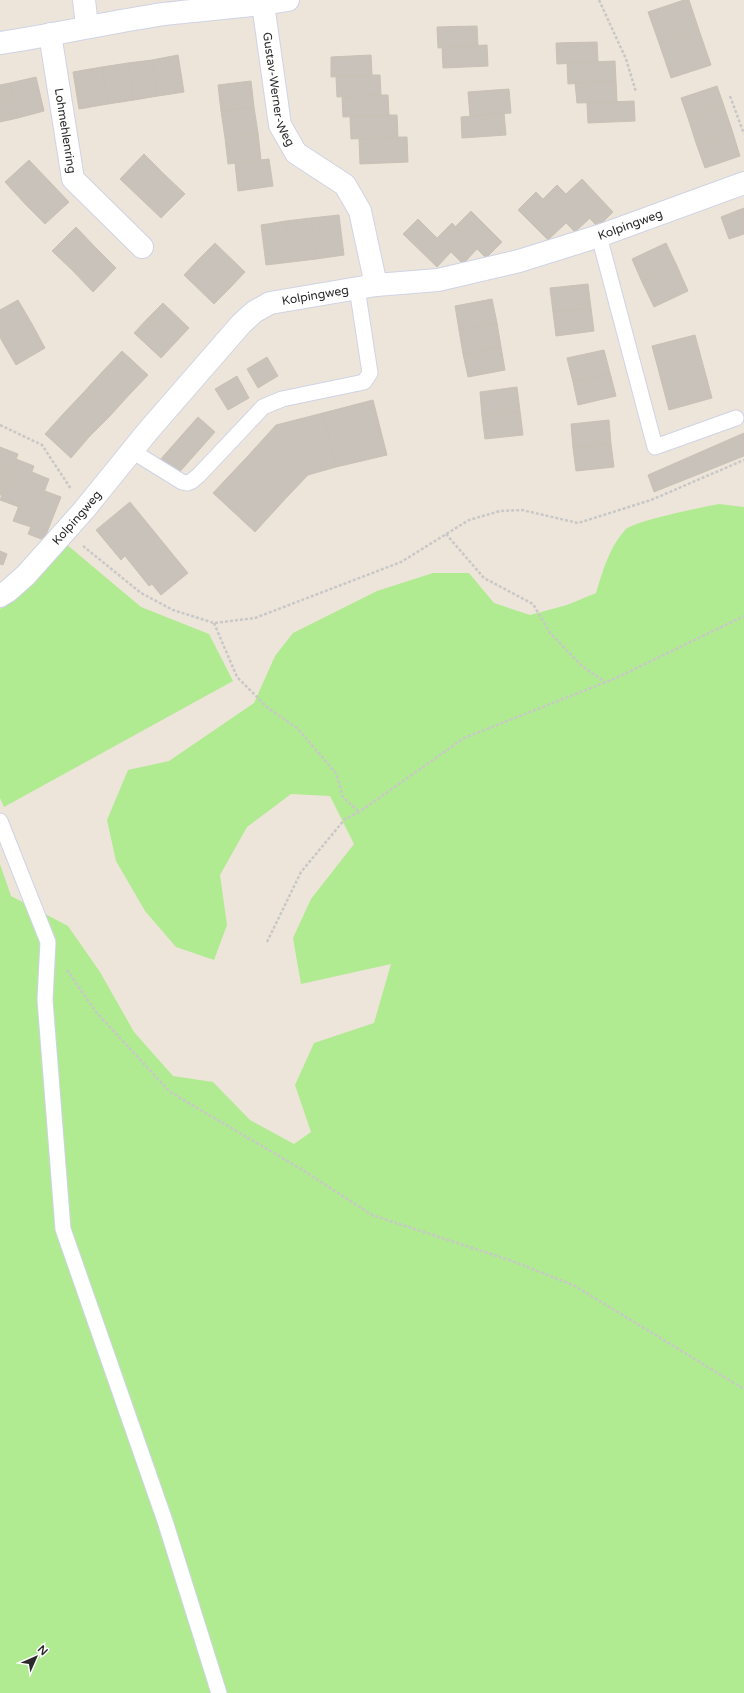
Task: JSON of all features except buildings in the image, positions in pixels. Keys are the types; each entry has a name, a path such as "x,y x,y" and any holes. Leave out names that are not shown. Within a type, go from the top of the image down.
{"street":[{"path":"84,0 87,26"},
{"path":"0,43 87,26 165,14 288,0"},
{"name":"Gustav-Werner-Weg","path":"263,4 280,125 296,153 345,185 360,210 367,286"},
{"name":"Lohmehlenring","path":"50,34 73,179 142,247"},
{"name":"Kolpingweg","path":"0,596 26,575 65,532 241,324 254,312 270,303 367,286 438,280 518,261 599,236 744,183"}],"lane":[{"path":"599,236 655,447 736,418"},
{"path":"132,451 182,482 187,483 199,476 263,407 282,399 364,382 370,373 367,286"},
{"path":"0,821 48,942 45,1000 63,1229 165,1521 219,1693"}],"path":[{"path":"599,0 626,59 636,92"},
{"path":"730,96 744,134"},
{"path":"0,425 42,445 84,510"},
{"path":"65,532 141,593 173,610 214,623 255,618 401,562 469,520 500,511 522,510 578,523 651,500 744,460"},
{"path":"446,534 484,578 533,604 550,633 582,666 605,682"},
{"path":"267,942 301,872 345,819 359,812 464,738 605,682 744,616"},
{"path":"214,623 237,677 268,708 297,728 336,773 343,797 359,812"},
{"path":"48,942 96,1012 170,1092 301,1169 372,1215 515,1262 575,1286 744,1389"}],"green space":[{"path":"719,504 744,507 744,1693 0,1693 0,864 11,896 68,926 100,972 134,1032 173,1076 213,1082 250,1120 294,1144 311,1132 295,1085 314,1043 374,1023 391,964 301,984 293,938 311,899 354,844 330,796 291,794 247,827 220,875 227,925 214,960 176,947 145,911 116,861 107,820 128,770 169,761 254,703 275,656 293,633 377,591 433,573 469,573 494,603 530,615 567,605 596,593 604,568 615,544 625,530 631,526 669,515"},
{"path":"66,544 141,607 209,634 233,681 4,807 0,798 0,609 16,599"}]}
